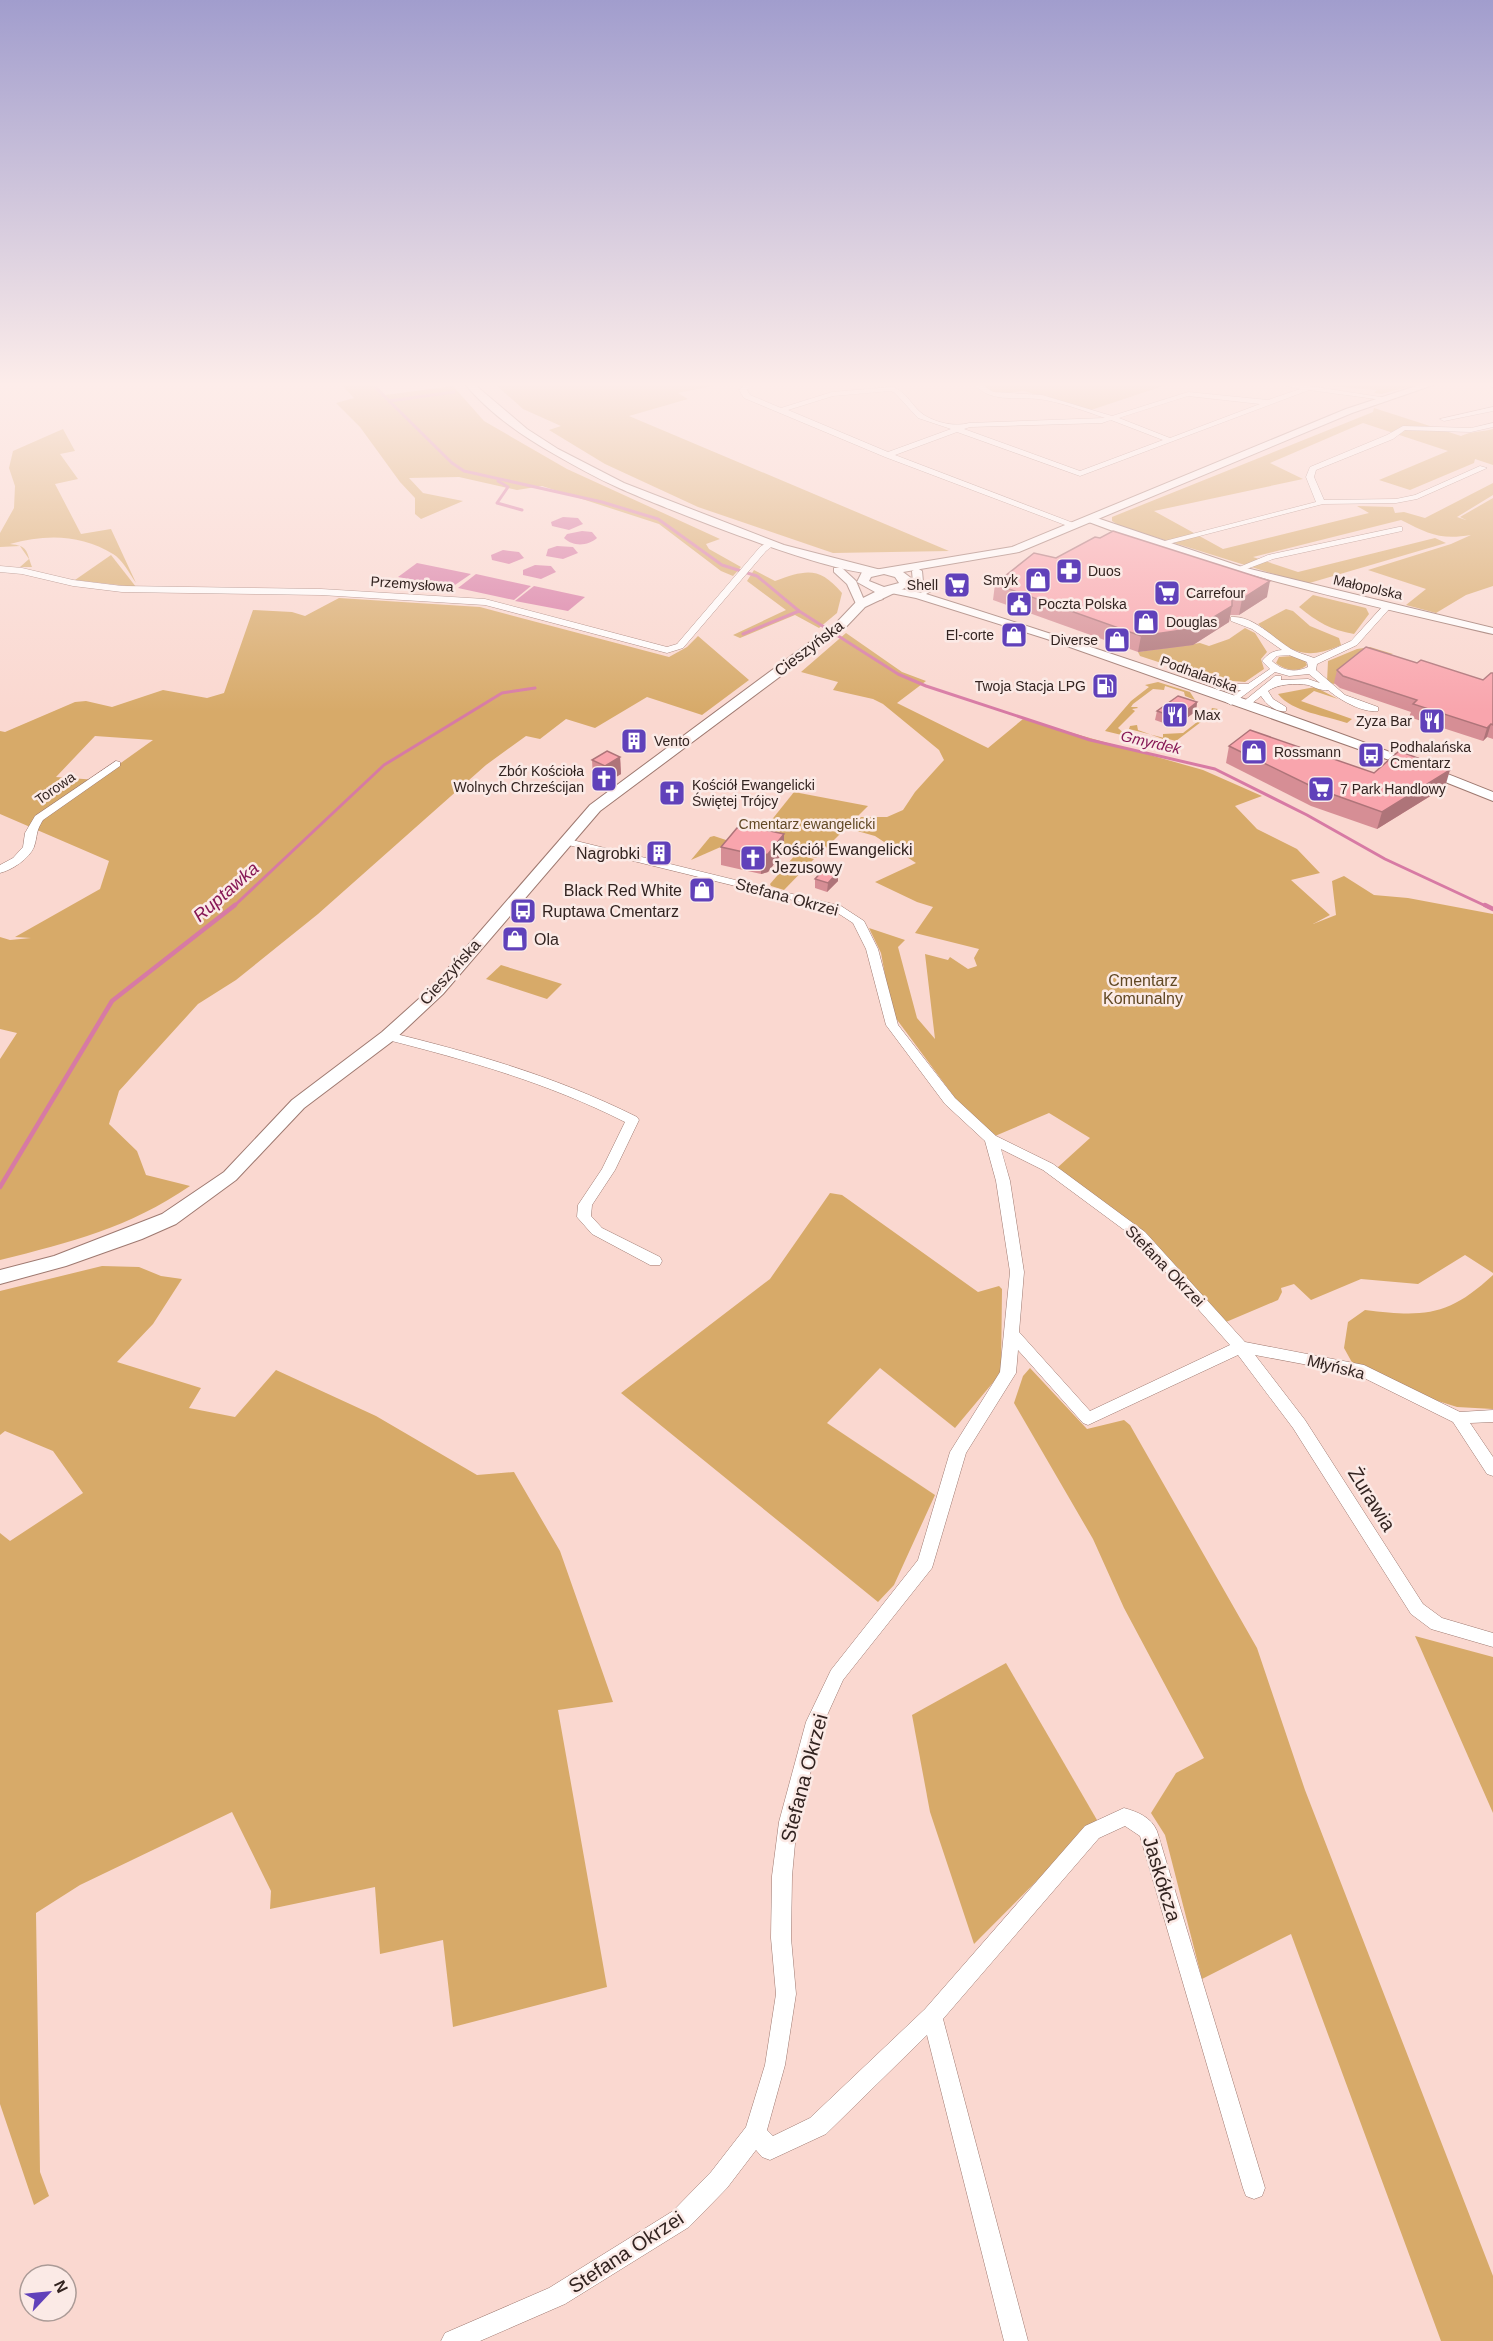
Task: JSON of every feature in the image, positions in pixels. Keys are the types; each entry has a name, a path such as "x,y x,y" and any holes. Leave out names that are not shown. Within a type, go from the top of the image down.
{"main road":[{"path":"889,590 864,583 866,574 884,571 912,573 1007,552 1152,493"},
{"name":"Cieszyńska","path":"0,1277 104,1246 169,1219 230,1176 298,1104 328,1078 388,1035 436,991 595,808 841,625 861,604 889,590 900,588 912,573"},
{"name":"Cieszyńska","path":"861,604 864,583"}],"street":[{"path":"643,493 677,509 796,553 843,568 884,571"},
{"path":"987,493 1072,526"},
{"path":"1317,493 1321,502"},
{"path":"1157,544 1321,502 1396,501 1426,493"},
{"name":"Małopolska","path":"1090,519 1236,570 1493,631"},
{"path":"1236,570 1271,557 1399,529"},
{"name":"Przemysłowa","path":"0,569 22,571 73,584 122,589 321,592 485,602 667,650 680,646 771,544"},
{"name":"Podhalańska","path":"843,568 875,565 912,573 922,593 1201,690 1283,710 1410,753 1493,790"},
{"path":"843,568 864,583"},
{"path":"843,568 861,604 888,597 922,593"},
{"name":"Podhalańska","path":"889,590 922,593 1218,687 1243,699 1263,713 1419,766 1493,797"},
{"path":"1243,699 1263,691 1272,682 1290,673 1312,666 1363,636 1387,607"},
{"path":"1234,619 1255,627 1290,652"},
{"path":"1267,636 1274,654"},
{"path":"1341,650 1303,655 1290,652 1274,654 1267,661 1272,667 1375,709"},
{"path":"1303,655 1322,683 1342,697"},
{"path":"1243,699 1266,677 1272,667"},
{"path":"1272,682 1291,681 1318,685"},
{"path":"1263,691 1269,701 1283,710"},
{"name":"Torowa","path":"0,870 17,861 28,848 30,833 39,818 116,764"},
{"name":"Stefana Okrzei","path":"564,841 837,908 850,914 858,921 872,949 892,1026 950,1101 991,1138 1048,1167 1140,1235 1240,1347"},
{"path":"388,1035 448,1051 512,1072 604,1105 632,1120 608,1170 585,1205 584,1217 597,1232 655,1261"},
{"name":"Stefana Okrzei","path":"453,2341 557,2296 681,2219 719,2180 755,2133 776,2064 786,1994 781,1938 782,1876 788,1822 815,1722 837,1675 926,1563 958,1452 1008,1373 1017,1272 1003,1181 991,1138"},
{"path":"1012,1334 1088,1419 1240,1347"},
{"name":"Młyńska","path":"1240,1347 1359,1369 1458,1418 1493,1416"},
{"name":"Żurawia","path":"1240,1347 1299,1424 1417,1609 1437,1624 1493,1640"},
{"name":"Młyńska","path":"1458,1418 1493,1470"},
{"name":"Jaskółcza","path":"755,2133 770,2149 818,2126 932,2016 1092,1833 1124,1817 1135,1820 1148,1831 1254,2188"},
{"path":"932,2016 1016,2341"}],"green space":[{"path":"15,493 60,493 81,534 111,529 136,583 116,556 101,547 76,539 50,537 10,544 20,546 0,547 0,533 14,508"},
{"path":"411,493 424,493 463,501 421,519 415,514 415,498"},
{"path":"564,493 620,493 720,539 706,544 709,549 741,567 733,576 721,571 659,524"},
{"path":"668,493 812,493 949,551 833,553 698,507"},
{"path":"1171,493 1237,493 1154,511 1223,549 1369,513 1357,506 1393,507 1395,513 1404,512 1425,518 1473,493 1493,493 1457,517 1466,520 1460,517 1493,498 1493,586 1466,595 1436,613 1406,605 1426,589 1368,570 1451,544 1471,535 1451,537 1435,535 1401,520 1253,557 1298,572 1435,538 1446,543 1306,584 1120,526 1112,521 1112,517"},
{"path":"20,546 26,550 32,567 20,567 29,559"},
{"path":"111,555 136,587 75,580"},
{"path":"754,570 775,581 795,574 819,574 834,584 842,593 837,613 819,628 795,615 740,638 733,635 786,610 747,581"},
{"path":"1313,595 1366,608 1369,614 1354,634 1331,628 1299,607"},
{"path":"339,598 480,607 669,657 687,647 698,636 749,680 702,715 647,697 595,728 566,719 540,739 526,736 486,765 318,914 236,980 198,1004 119,1091 109,1124 137,1151 146,1175 190,1186 144,1213 99,1232 0,1260 0,1059 17,1033 0,1029 0,937 10,940 31,938 15,937 100,889 109,861 0,814 0,731 5,732 75,702 86,701 112,707 163,690 207,698 224,693 253,610 292,612 305,616","holes":["95,736 153,740 97,780 56,777"]},
{"path":"1286,609 1293,611 1310,626 1339,638 1341,645 1315,653 1296,651 1258,624"},
{"path":"1245,628 1255,633 1267,652 1261,659 1264,669 1245,682 1210,679 1140,656 1138,652 1200,643 1209,646 1229,639"},
{"name":"Cmentarz Komunalny","path":"846,633 902,672 926,681 897,703 988,748 1023,719 1203,770 1262,796 1235,806 1257,829 1297,849 1320,873 1291,880 1330,915 1313,924 1336,915 1332,881 1344,876 1374,895 1408,898 1493,914 1493,1273 1465,1255 1418,1284 1361,1279 1311,1300 1294,1284 1281,1288 1282,1292 1278,1300 1226,1322 1146,1233 1057,1168 1090,1138 1049,1113 995,1136 958,1102 892,1013 881,953 869,928 905,940 898,947 917,1018 935,1039 925,954 948,960 950,957 968,969 977,966 974,958 979,949 915,933 933,907 875,882 916,863 875,836 850,829 861,817 887,817 903,810 915,792 944,760 939,750 883,704 873,699 833,690 838,682 801,672"},
{"path":"1370,647 1393,654 1363,660 1334,684 1327,682 1328,661 1357,649"},
{"path":"1293,656 1305,661 1307,665 1292,670 1276,663 1279,657"},
{"path":"1158,682 1190,692 1195,700 1185,696 1184,692 1165,686 1164,690 1153,689 1133,704 1131,707 1138,708 1132,709 1135,711 1118,728 1127,736 1163,745 1105,731 1131,701 1149,687 1145,685"},
{"path":"1315,687 1338,699 1314,691 1301,701 1352,719 1347,723 1310,713 1292,705 1278,694"},
{"path":"1212,708 1218,709 1176,741 1163,738 1163,734 1183,733"},
{"path":"1137,725 1138,730 1150,734 1129,729 1130,726"},
{"name":"Cmentarz ewangelicki","path":"794,792 868,806 816,858 754,842"},
{"path":"714,836 732,842 691,860 710,837"},
{"path":"796,854 814,859 784,890 771,886 770,884"},
{"path":"501,965 562,984 547,999 486,979"},
{"path":"830,1193 842,1195 978,1292 999,1286 1002,1289 1001,1373 955,1428 880,1368 827,1423 935,1495 894,1585 878,1602 621,1393 770,1279"},
{"path":"102,1266 139,1267 161,1276 182,1279 153,1324 117,1362 201,1388 189,1408 235,1417 276,1370 376,1416 477,1475 514,1472 560,1551 613,1702 558,1710 607,1987 453,2027 443,1940 380,1954 375,1887 270,1909 271,1891 232,1812 80,1885 36,1913 40,2172 49,2196 34,2205 0,2104 0,1533 10,1541 83,1493 53,1451 5,1431 0,1435 0,1291"},
{"path":"1493,1275 1493,1409 1457,1407 1354,1366 1344,1348 1348,1322 1365,1310 1403,1313 1434,1311 1462,1299"},
{"path":"1030,1368 1087,1429 1124,1420 1130,1425 1257,1648 1305,1790 1493,2276 1493,2341 1441,2341 1291,1934 1202,1979 1165,1835 1151,1813 1176,1773 1204,1758 1124,1608 1093,1539 1014,1403 1023,1376"},
{"path":"1415,1636 1493,1657 1493,1813 1420,1647"},
{"path":"1006,1663 1097,1820 974,1944 930,1812 912,1715"}],"shaded area":[{"path":"563,517 578,518 583,524 569,530 552,526 551,522"},
{"path":"592,532 597,538 589,543 580,544 572,543 564,538 567,534"},
{"path":"557,546 573,547 578,553 563,559 546,556 548,549"},
{"path":"503,550 519,552 524,558 509,564 492,560 491,555"},
{"path":"417,563 471,574 452,587 398,577"},
{"path":"535,565 551,566 556,572 541,579 523,575 523,570"},
{"path":"476,574 531,586 514,600 458,588"},
{"path":"534,586 585,597 568,611 515,601"}],"building":[{"path":"1113,531 1270,581 1242,599 1232,599 1232,606 1196,628 1141,636 995,584 1034,553 1056,558 1095,537 1100,538"},
{"path":"1366,647 1417,663 1421,660 1483,680 1493,673 1493,725 1487,728 1413,704 1417,700 1343,676 1337,670"},
{"path":"1178,696 1197,702 1177,718 1157,711"},
{"path":"1250,730 1374,773 1399,751 1450,770 1382,812 1315,788 1229,746"},
{"path":"607,751 620,757 605,766 592,760"},
{"path":"747,826 784,834 768,854 761,856 721,847 737,828"},
{"path":"825,868 838,872 828,883 815,879"}],"waterway":[{"path":"504,493 497,503 522,510"},
{"name":"Ruptawka","path":"563,493 658,519 722,565 757,576 799,611"},
{"name":"Ruptawka","path":"743,634 799,611"},
{"name":"Gmyrdek","path":"799,611 898,674 926,686 1090,740 1215,769 1307,815 1385,859 1488,907"},
{"name":"Ruptawka","path":"233,907 384,765 502,693 535,688"},
{"name":"Ruptawka","path":"0,1187 112,1001 235,905"},
{"name":"Gmyrdek","path":"1485,905 1493,909"}],"place":[{"name":"Duos","path":"1069,571"},
{"name":"Smyk","path":"1038,580"},
{"name":"Shell","path":"957,585"},
{"name":"Carrefour","path":"1167,593"},
{"name":"Poczta Polska","path":"1019,604"},
{"name":"Douglas","path":"1146,622"},
{"name":"El-corte","path":"1014,635"},
{"name":"Diverse","path":"1117,640"},
{"name":"Twoja Stacja LPG","path":"1105,686"},
{"name":"Max","path":"1175,715"},
{"name":"Zyza Bar","path":"1432,721"},
{"name":"Vento","path":"634,741"},
{"name":"Rossmann","path":"1254,752"},
{"name":"Podhalańska Cmentarz","path":"1371,755"},
{"name":"Zbór Kościoła Wolnych Chrześcijan","path":"604,779"},
{"name":"7 Park Handlowy","path":"1321,789"},
{"name":"Kościół Ewangelicki Świętej Trójcy","path":"672,793"},
{"name":"Nagrobki","path":"659,853"},
{"name":"Kościół Ewangelicki Jezusowy","path":"753,858"},
{"name":"Black Red White","path":"702,890"},
{"name":"Ruptawa Cmentarz","path":"523,911"},
{"name":"Ola","path":"515,939"}]}
